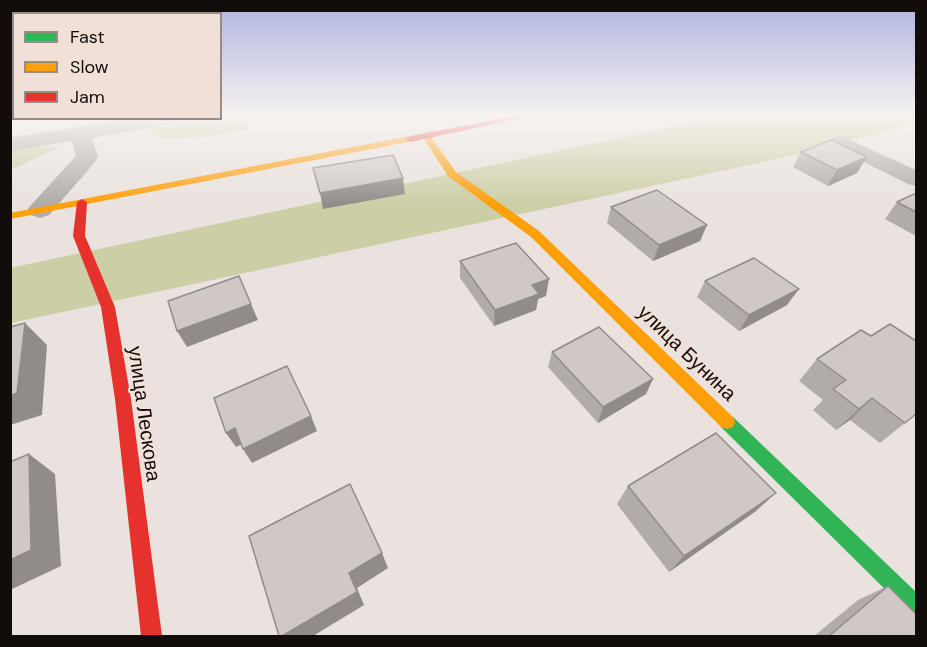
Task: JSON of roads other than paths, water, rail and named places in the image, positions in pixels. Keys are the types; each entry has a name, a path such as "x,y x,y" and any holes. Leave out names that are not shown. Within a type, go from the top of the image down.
{"street":[{"path":"40,210 87,157 83,145"},
{"path":"10,216 378,145"},
{"name":"улица Бунина","path":"432,145 452,174 535,234 916,606"},
{"path":"847,145 916,179"},
{"name":"улица Лескова","path":"82,202 79,236 108,308 121,388 152,636"}]}
